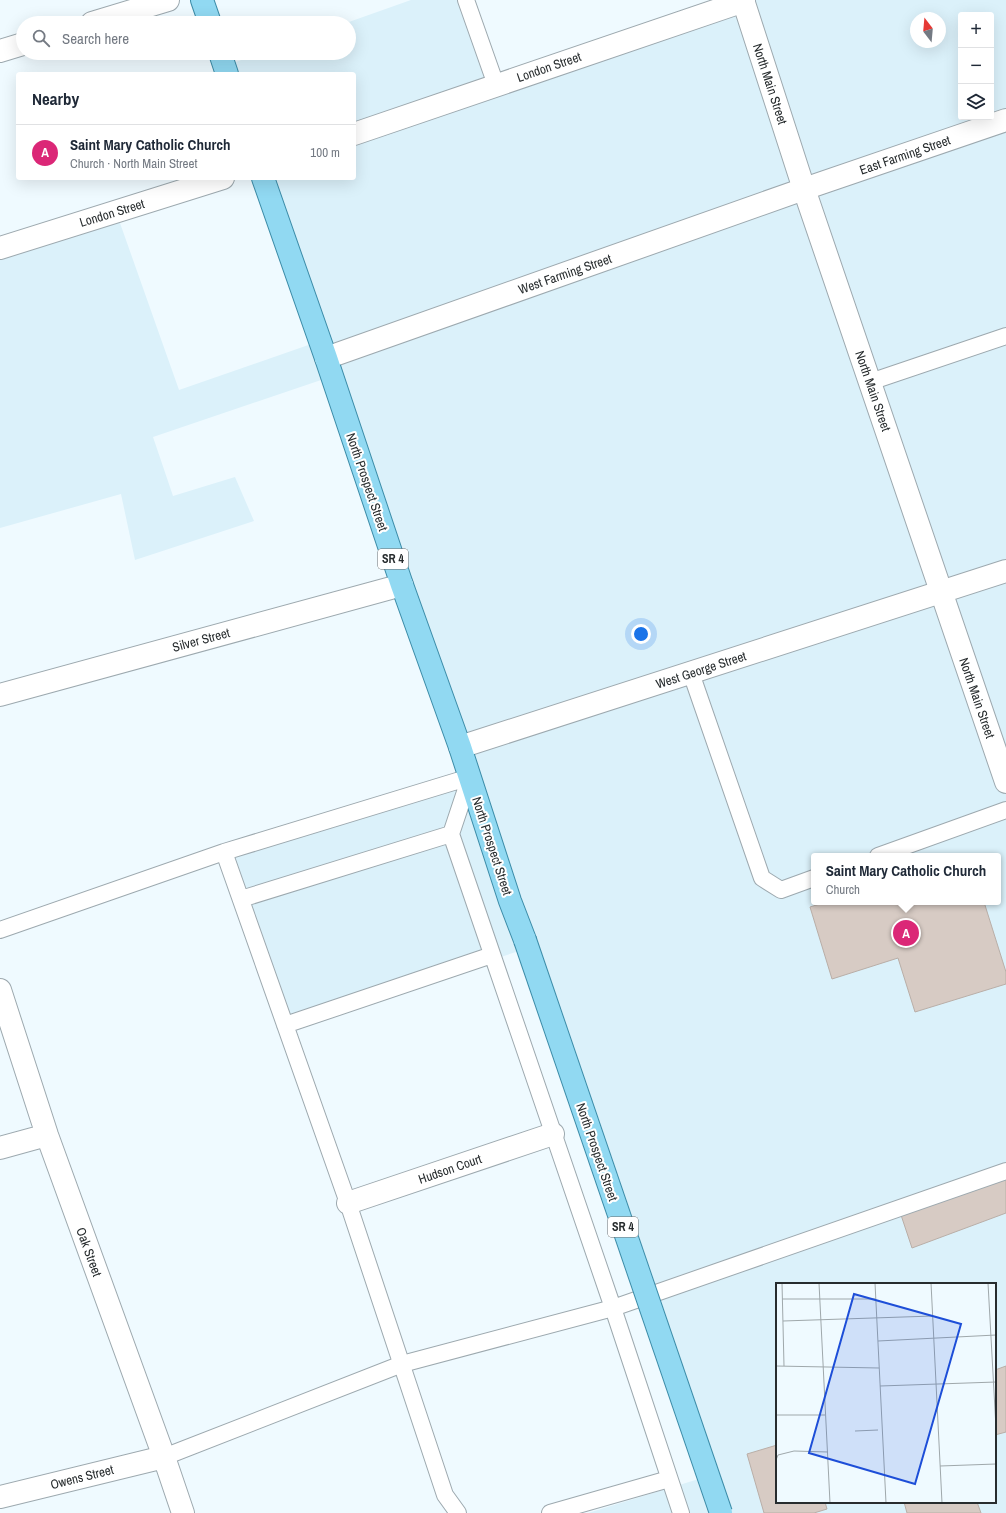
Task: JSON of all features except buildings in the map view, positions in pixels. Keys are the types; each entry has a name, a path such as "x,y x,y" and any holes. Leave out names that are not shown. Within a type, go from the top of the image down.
{"main road":[{"path":"202,0 208,16"},
{"path":"222,60 226,72"},
{"name":"North Prospect Street","path":"264,180 326,358 402,585 460,747 722,1513"}],"street":[{"path":"115,16 168,0"},
{"name":"London Street","path":"356,133 744,0"},
{"name":"North Main Street","path":"744,0 804,189 1006,782"},
{"path":"0,51 16,46"},
{"name":"East Farming Street","path":"804,189 1006,120"},
{"name":"London Street","path":"0,248 217,180"},
{"name":"West Farming Street","path":"326,358 804,189"},
{"name":"West George Street","path":"460,747 942,593 1006,571"},
{"name":"Silver Street","path":"0,695 402,585"},
{"name":"Oak Street","path":"0,990 47,1135 183,1513"},
{"name":"Hudson Court","path":"348,1203 553,1134"},
{"path":"0,1148 47,1135"},
{"name":"Owens Street","path":"0,1497 164,1457"}],"lane":[{"path":"466,0 496,86"},
{"path":"870,382 1006,336"},
{"path":"691,673 762,878 781,890 811,879"},
{"path":"470,777 451,834 613,1308 681,1513"},
{"path":"0,930 224,852 470,777"},
{"path":"886,853 1006,810"},
{"path":"241,900 451,834"},
{"path":"224,852 348,1203 445,1495 458,1513"},
{"path":"285,1025 492,955"},
{"path":"164,1457 402,1364 613,1308 1006,1171"},
{"path":"550,1513 669,1478"}],"shaded area":[{"path":"411,0 469,0 499,86 741,0 1006,0 1006,1513 588,1513 702,1478 522,950 281,1029 227,856 469,777 327,378 153,437 173,496 235,477 254,521 135,560 121,494 0,528 0,243 114,206 179,390 317,342 259,180 356,180 356,72 220,72 219,68 241,60 356,60 356,19"}],"place":[{"name":"Saint Mary Catholic Church","path":"906,933"}]}
